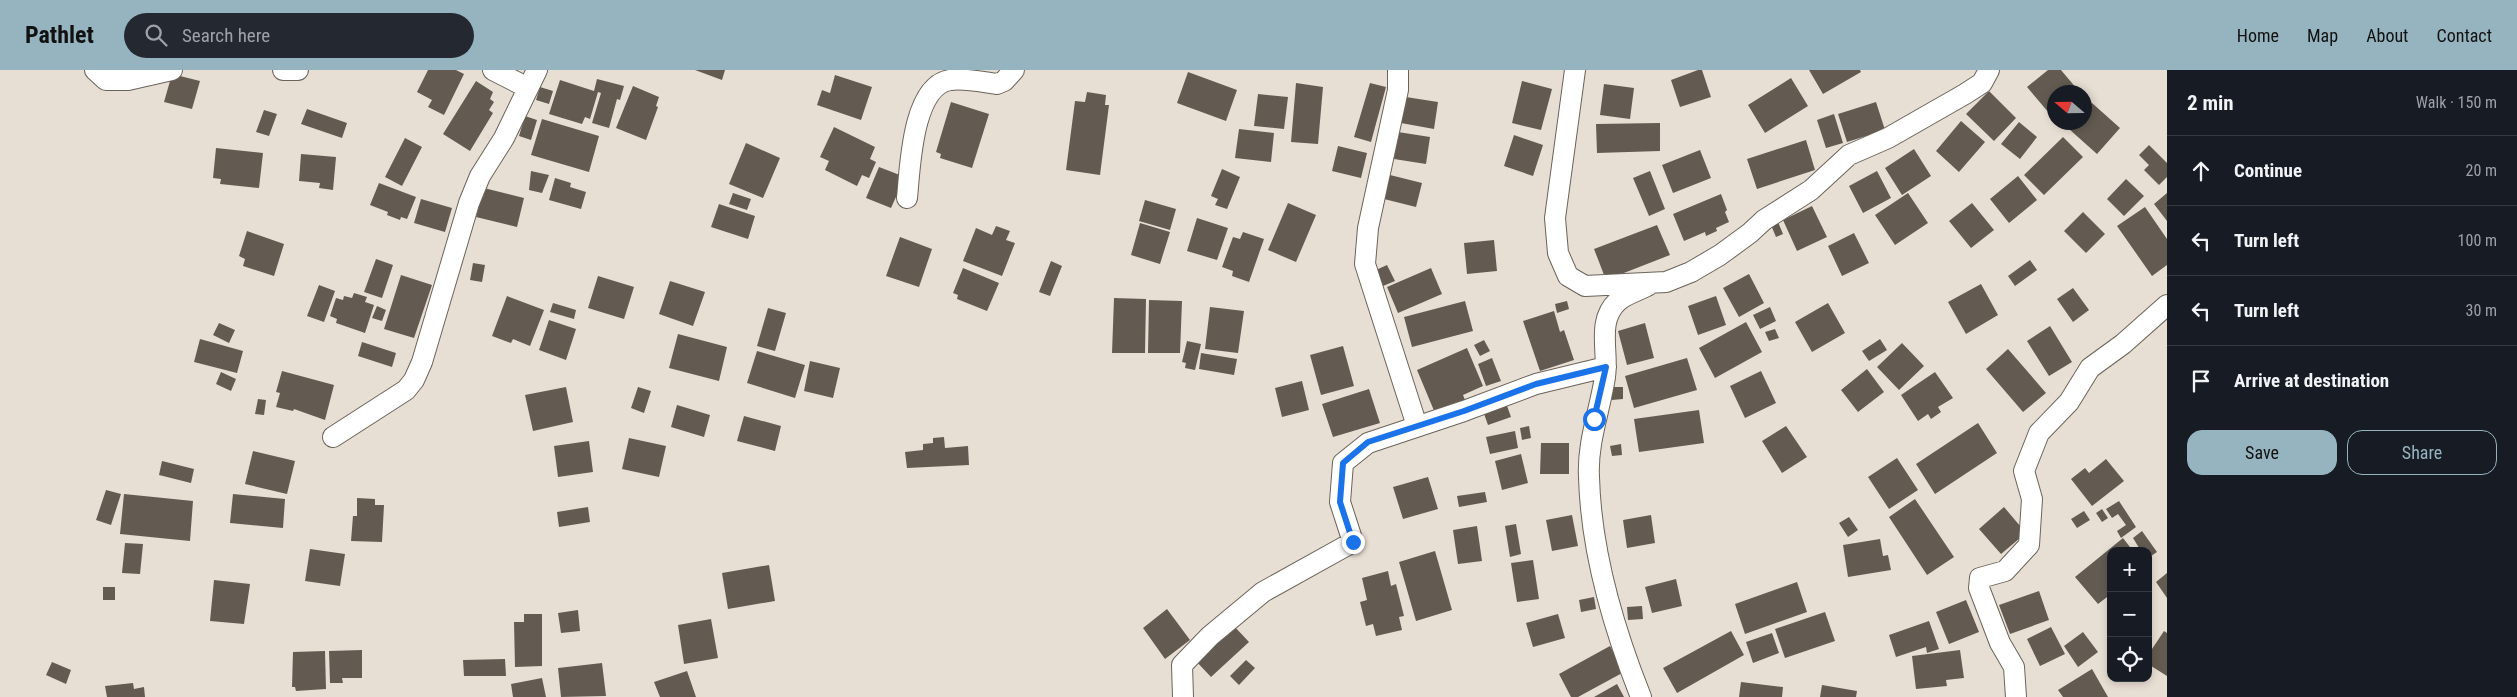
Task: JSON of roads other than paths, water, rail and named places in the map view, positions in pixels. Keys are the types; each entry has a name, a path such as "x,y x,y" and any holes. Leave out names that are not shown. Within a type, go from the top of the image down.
{"street":[{"path":"95,70 106,80 121,80 172,70"},
{"path":"284,70 298,70"},
{"path":"493,70 528,88"},
{"path":"333,437 406,390 414,380 422,362 469,203 480,176 504,138 537,70"},
{"path":"907,198 914,132 927,99 936,88 948,80 996,84 1004,82 1014,70"},
{"path":"1398,70 1398,90 1368,228 1365,264 1417,426"},
{"path":"1575,70 1554,218 1558,253 1568,276 1586,286 1666,282 1691,272 1720,255 1764,220 1826,179 1849,155 1888,138 1966,94 1982,83 1989,70"},
{"path":"1641,697 1618,641 1602,579 1588,476 1594,419 1606,367 1604,334 1608,316 1618,301 1655,282"},
{"path":"2016,697 2014,667 2000,643 1979,588 1980,578 2005,571 2029,545 2032,499 2024,472 2039,433 2069,402 2090,368 2123,344 2167,304"},
{"path":"1183,697 1182,665 1210,636 1263,592 1353,542 1340,502 1343,463 1368,442 1464,411 1536,384 1606,367"}]}
